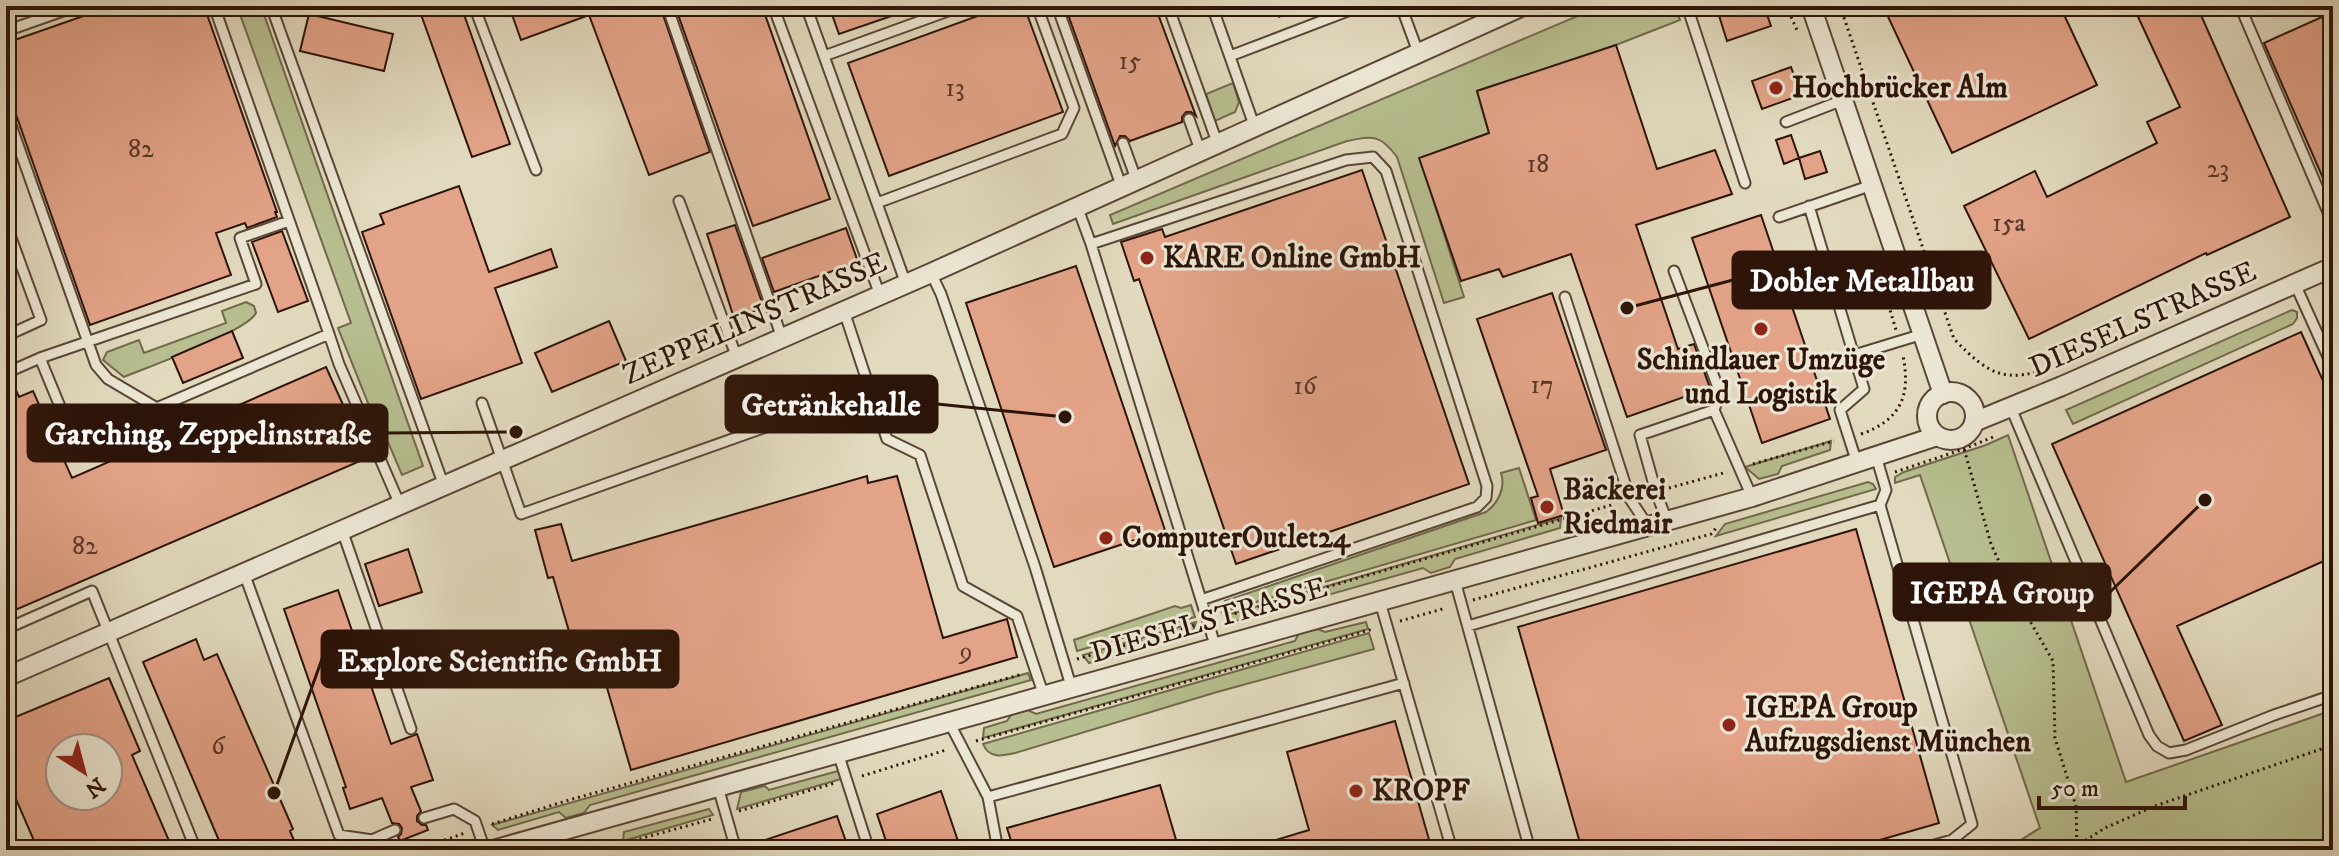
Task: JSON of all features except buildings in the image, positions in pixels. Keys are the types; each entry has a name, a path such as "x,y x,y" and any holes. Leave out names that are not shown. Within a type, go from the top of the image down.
{"street":[{"path":"1811,6 1943,394"},
{"name":"ZEPPELINSTRASSE","path":"6,677 931,273 1514,8"},
{"name":"DIESELSTRASSE","path":"1974,422 2295,284 2331,273"},
{"path":"1957,393 1973,408 1974,422 1961,438 1949,440 1937,436 1929,424 1928,409 1937,397 1957,393"},
{"name":"DIESELSTRASSE","path":"493,850 532,844 718,787 1752,497 1937,436"}],"lane":[{"path":"6,31 77,6"},
{"path":"214,6 339,364 400,505"},
{"path":"271,6 444,486"},
{"path":"474,6 536,170"},
{"path":"667,6 782,338"},
{"path":"773,6 880,295"},
{"path":"806,6 906,284"},
{"path":"824,56 962,6"},
{"path":"877,203 1062,134 1074,108 1037,6"},
{"path":"1057,6 1129,182"},
{"path":"1168,6 1209,146"},
{"path":"1212,6 1254,125"},
{"path":"1230,56 1361,6"},
{"path":"1401,6 1418,52"},
{"path":"1687,6 1745,183"},
{"path":"2240,6 2333,224"},
{"path":"1786,122 1843,100"},
{"path":"6,111 96,365 108,379 157,408"},
{"path":"1189,119 1209,146"},
{"path":"1123,143 1129,182"},
{"path":"1091,244 1346,160 1373,157 1386,171 1487,486 1486,498 1477,507 1201,600"},
{"path":"1779,217 1872,185"},
{"path":"679,201 737,358"},
{"path":"1077,206 1216,648"},
{"path":"1809,206 1864,389 1840,410 1857,463"},
{"path":"6,373 40,358 256,284 240,238 289,221"},
{"path":"6,224 41,320 6,336"},
{"path":"1674,271 1720,393 1714,410 1752,497"},
{"path":"931,273 941,294 1035,567 1072,689"},
{"path":"2295,284 2333,368"},
{"path":"1565,297 1630,499 1648,526"},
{"path":"844,311 887,439 920,455 963,586 1017,616 1044,696"},
{"path":"40,358 75,443 329,334"},
{"path":"1854,355 1923,334"},
{"path":"482,403 521,514 870,390"},
{"path":"2011,408 2149,735 2157,746 2169,753 2186,750 2333,695"},
{"path":"1667,521 1640,435 1714,410"},
{"path":"1876,456 1886,490 1880,505 1972,824 1952,840 1917,850"},
{"path":"1468,626 1880,505"},
{"path":"342,530 411,729"},
{"path":"244,573 339,835 370,845 395,830"},
{"path":"1455,581 1530,850"},
{"path":"6,629 92,591 196,850"},
{"path":"1380,602 1452,850"},
{"path":"988,797 1404,683"},
{"path":"949,722 988,797 998,850"},
{"path":"838,753 869,850"},
{"path":"718,787 736,850"},
{"path":"424,818 454,809 475,821 485,850"}],"path":[{"path":"1786,6 1801,39"},
{"path":"1840,6 1954,339 1979,365 1996,373 2018,376 2063,364"},
{"path":"1656,492 1849,438 1872,430 1898,408 1905,395 1907,378 1871,247"},
{"path":"1961,438 1991,544 2011,588 2053,661 2055,738 2076,806 2077,848"},
{"path":"1064,663 1630,499"},
{"path":"416,850 599,791 1036,670"},
{"path":"2070,850 2105,828 2155,806 2333,745"}],"green space":[{"path":"237,6 261,6 423,466 402,475 388,442 384,443 338,328 351,323"},
{"path":"1601,6 1674,6 1680,20 1616,45 1477,91 1489,133 1420,158 1464,297 1444,303 1397,157 1386,144 1375,138 1347,141 1113,224 1110,215"},
{"path":"1233,83 1239,102 1235,112 1215,121 1206,94"},
{"path":"246,302 254,306 256,313 248,321 235,330 174,357 124,377 103,360 107,352 139,340 144,353 226,323 222,311"},
{"path":"2292,310 2297,312 2293,324 2073,424 2066,410"},
{"path":"2008,435 2126,782 2333,710 2333,850 2005,850 2040,828 1920,475 1895,483 1895,477"},
{"path":"1831,441 1830,450 1782,466 1778,474 1759,479 1745,467"},
{"path":"1519,468 1536,520 1222,612 1225,601 1486,512 1500,495 1501,473"},
{"path":"1868,482 1876,489 1716,536 1725,524"},
{"path":"1561,518 1560,528 1455,559 1450,567 1431,573 1423,568 1232,622 1224,616"},
{"path":"1191,605 1195,617 1077,651 1074,640 1175,606"},
{"path":"1196,622 1192,634 1089,663 1083,655"},
{"path":"1366,622 1368,629 983,738 984,728 1007,721 1011,715 1028,710 1036,714 1295,641 1299,633 1318,629 1325,632"},
{"path":"1369,633 1374,649 1015,753 992,754 983,744"},
{"path":"1028,673 1031,680 590,805 584,813 566,818 559,812 498,830 492,825"},
{"path":"838,771 841,779 737,809 741,792 765,786 769,790"},
{"path":"709,809 713,815 623,841 624,832"}],"place":[{"name":"Hochbrücker Alm","path":"1776,88"},
{"name":"KARE Online GmbH","path":"1147,258"},
{"name":"Dobler Metallbau","path":"1627,308"},
{"name":"Schindlauer Umzüge und Logistik","path":"1761,329"},
{"name":"Getränkehalle","path":"1065,417"},
{"name":"Garching, Zeppelinstraße","path":"516,432"},
{"name":"IGEPA Group","path":"2205,500"},
{"name":"Bäckerei Riedmair","path":"1547,507"},
{"name":"ComputerOutlet24","path":"1106,538"},
{"name":"IGEPA Group Aufzugsdienst München","path":"1729,725"},
{"name":"KROPF","path":"1356,791"},
{"name":"Explore Scientific GmbH","path":"274,793"}]}
